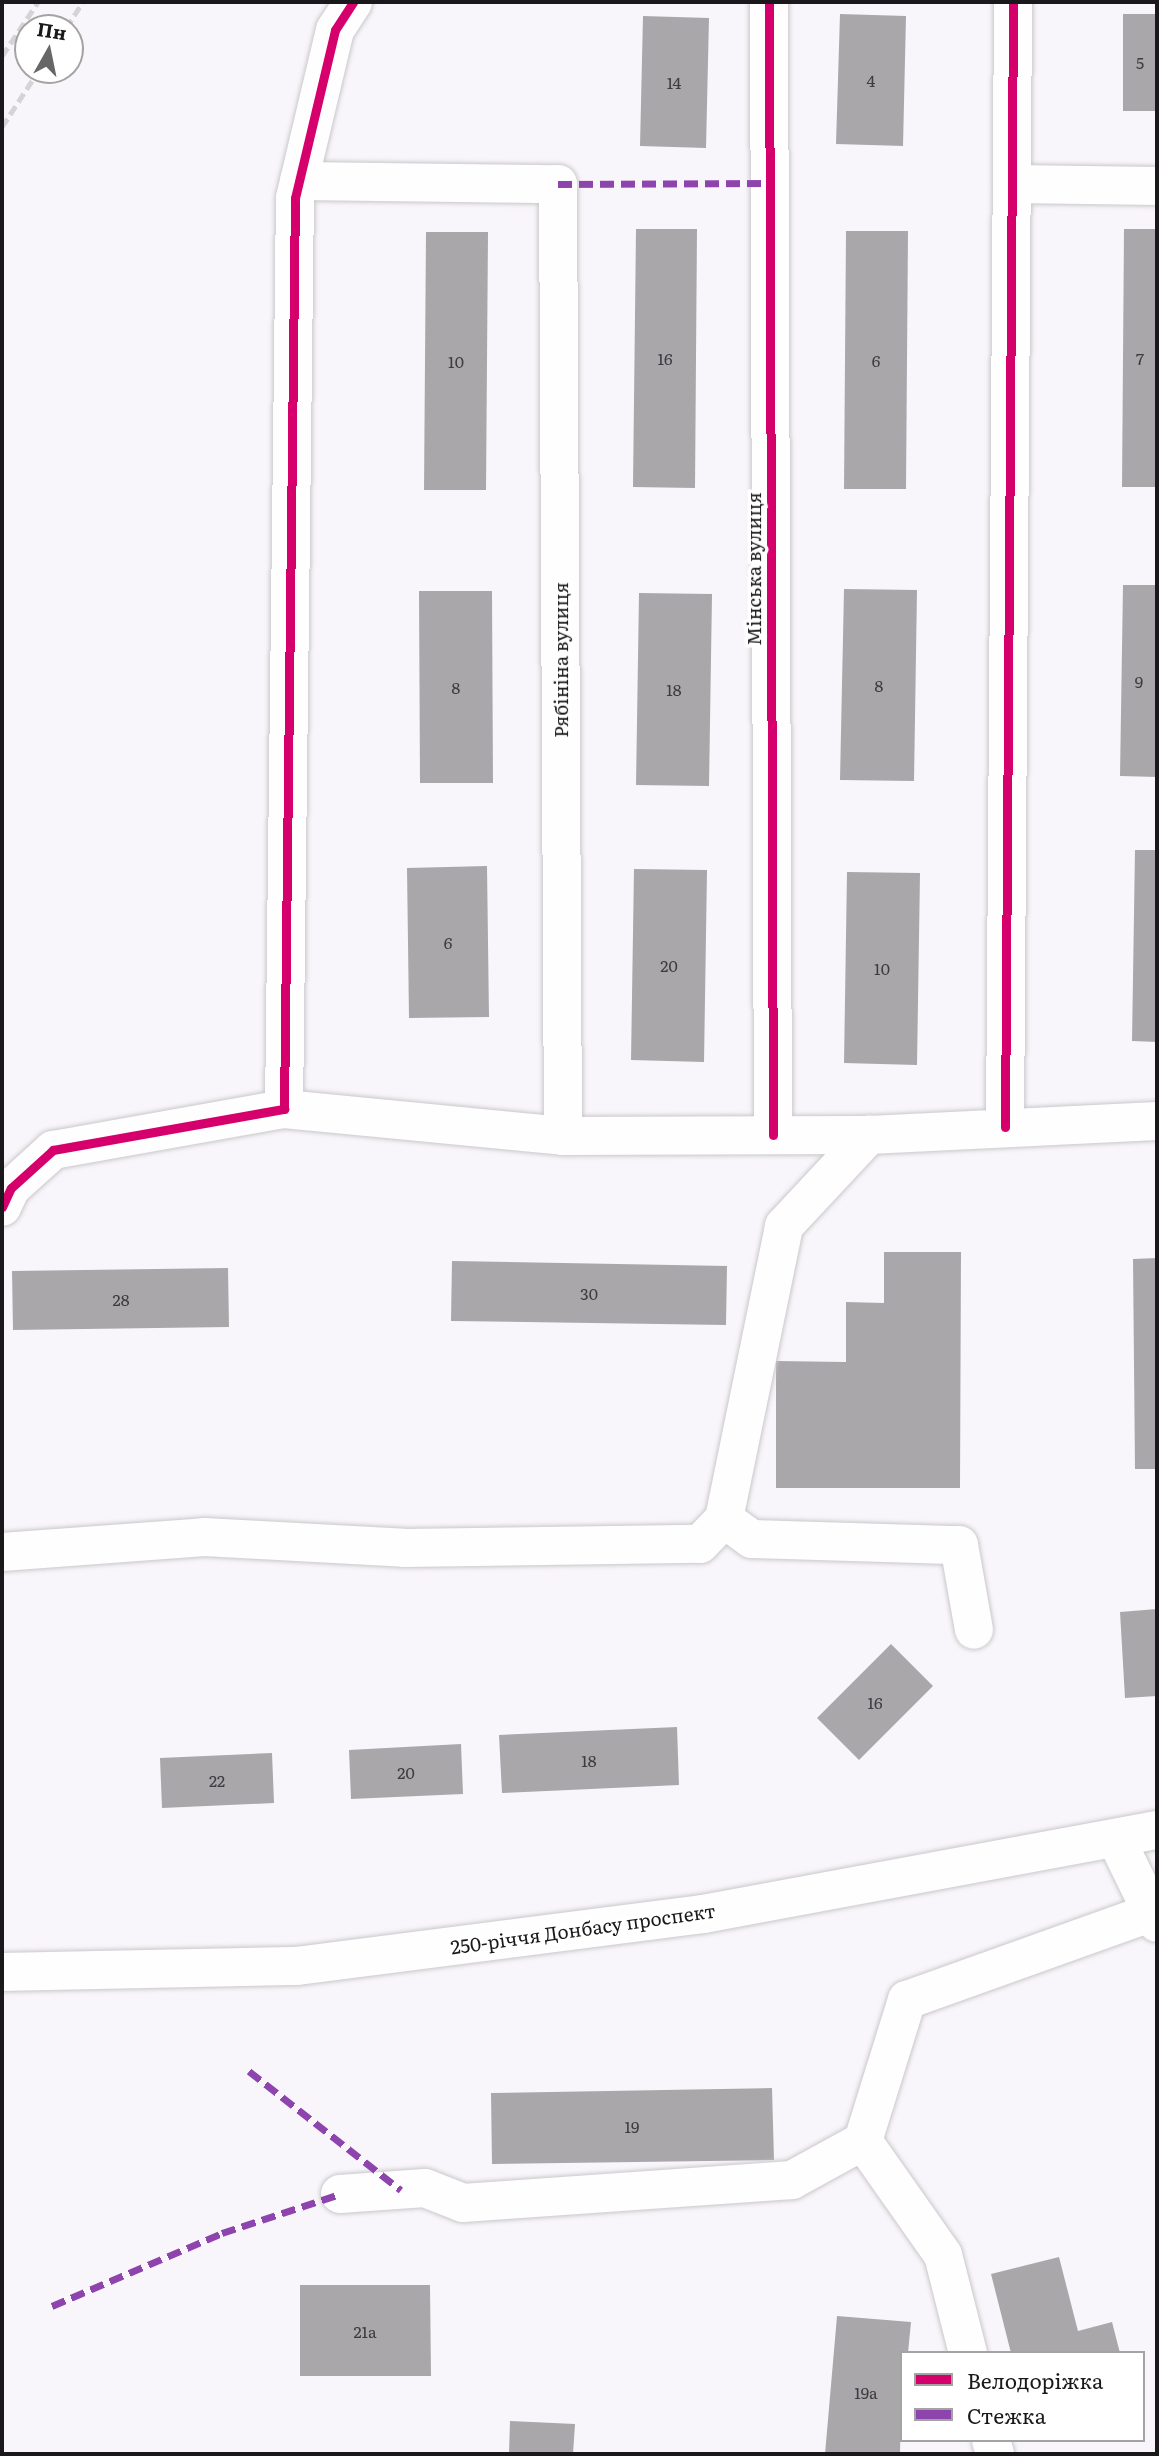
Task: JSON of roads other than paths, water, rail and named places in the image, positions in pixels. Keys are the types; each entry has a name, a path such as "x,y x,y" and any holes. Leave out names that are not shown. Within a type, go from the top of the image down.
{"street":[{"path":"284,1109 289,331 299,181 335,30 353,2"},
{"name":"Мінська вулиця","path":"769,2 773,1135"},
{"path":"1005,1127 1013,2"},
{"name":"Рябініна вулиця","path":"299,181 558,184 562,1136"},
{"path":"1012,184 1157,186"},
{"path":"2,1207 11,1188 53,1150 284,1109 562,1136 869,1135 1157,1121"},
{"path":"2,1552 204,1537 404,1548 700,1544 724,1519 784,1226 869,1135"},
{"path":"724,1519 752,1539 959,1545 974,1630"},
{"name":"250-річчя Донбасу проспект","path":"2,1972 297,1966 703,1914 1117,1841 1157,1830"},
{"path":"340,2194 425,2188 463,2203 792,2180 863,2141 907,2000 1154,1918 1117,1841"},
{"path":"863,2141 943,2255 967,2351"}],"railway":[{"path":"2,56 38,2"},
{"path":"75,14 83,2"},
{"path":"2,127 30,84"}]}
